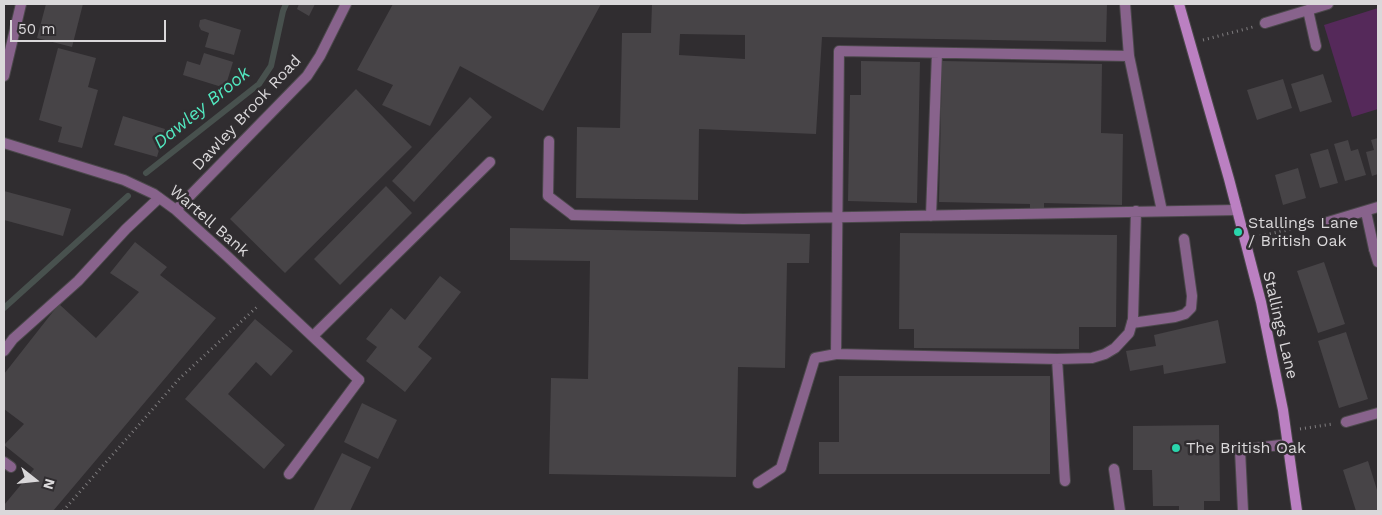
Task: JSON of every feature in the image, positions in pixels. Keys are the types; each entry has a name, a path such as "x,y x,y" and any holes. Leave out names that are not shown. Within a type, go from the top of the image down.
{"main road":[{"name":"Stallings Lane","path":"1180,4 1261,302 1287,432 1297,511"}],"street":[{"path":"4,76 21,4"},
{"name":"Dawley Brook Road","path":"176,210 307,76 320,56 346,4"},
{"path":"1125,4 1129,56 1162,212"},
{"path":"1265,23 1328,4"},
{"path":"1308,10 1316,46"},
{"path":"836,354 838,51 1129,56"},
{"path":"931,216 937,53"},
{"path":"550,141 548,196 574,215 743,219 1237,210"},
{"name":"Wartell Bank","path":"4,143 124,180 159,198 176,210 359,380 289,474"},
{"path":"313,336 490,162"},
{"path":"4,351 13,339 78,281 126,229 159,198"},
{"path":"1328,222 1378,207"},
{"path":"758,483 781,468 815,358 836,354 1057,359 1092,358 1105,354 1121,342 1128,333 1132,323 1136,211"},
{"path":"1366,212 1378,262"},
{"path":"1132,323 1175,317 1185,314 1191,308 1192,296 1184,239"},
{"path":"1057,359 1065,481"},
{"path":"1346,422 1378,413"},
{"path":"1243,511 1240,450 1288,444"},
{"path":"1114,469 1120,511"}],"path":[{"path":"1191,43 1265,23"},
{"path":"1250,238 1328,222"},
{"path":"63,511 180,378 269,295"},
{"path":"1287,432 1346,422"}],"shaded area":[{"path":"1378,8 1378,109 1352,117 1324,25"}],"building":[{"path":"46,4 83,4 72,47 37,38"},
{"path":"299,4 315,4 309,16 297,9"},
{"path":"393,4 601,4 543,111 460,66 430,126 382,105 393,85 357,70"},
{"path":"652,4 1107,4 1106,42 822,37 816,134 699,129 698,200 576,198 577,127 620,128 622,33 651,33","holes":["680,34 745,35 745,59 679,55"]},
{"path":"205,19 241,30 234,55 205,47 209,33 201,30 199,26 200,20"},
{"path":"58,48 96,58 88,87 98,90 82,148 58,142 62,127 39,120"},
{"path":"204,53 233,62 225,88 183,75 187,61 200,65"},
{"path":"861,61 920,62 917,203 848,201 850,95 861,95"},
{"path":"942,61 1102,64 1101,133 1123,134 1122,205 1044,203 1044,208 1030,208 1030,204 939,202"},
{"path":"1323,74 1332,102 1300,112 1291,84"},
{"path":"1283,79 1292,108 1257,120 1247,90"},
{"path":"356,89 412,147 285,273 230,219"},
{"path":"470,97 492,117 414,202 392,181"},
{"path":"123,116 165,129 157,157 114,145"},
{"path":"1378,138 1378,174 1372,176 1366,152 1374,150 1371,140"},
{"path":"1348,140 1351,151 1358,149 1366,175 1345,181 1334,144"},
{"path":"1328,149 1338,183 1320,188 1310,154"},
{"path":"1298,168 1306,198 1283,205 1275,175"},
{"path":"386,186 412,213 340,285 314,259"},
{"path":"4,191 71,209 63,236 4,220"},
{"path":"510,228 810,234 809,263 787,263 785,368 738,367 736,477 549,474 551,378 588,379 590,261 510,260"},
{"path":"900,233 1117,235 1116,327 1079,327 1079,349 914,348 914,329 899,329"},
{"path":"135,242 167,267 160,275 216,318 53,511 4,511 4,505 34,469 4,445 24,424 4,409 4,374 59,304 96,338 139,292 110,273"},
{"path":"1324,262 1345,324 1318,333 1297,271"},
{"path":"440,276 461,292 418,347 432,358 405,392 366,361 377,347 366,339 391,308 405,320"},
{"path":"255,319 293,351 271,376 256,362 228,394 285,445 264,469 185,399"},
{"path":"1218,320 1226,363 1164,374 1163,365 1130,371 1126,351 1156,346 1154,335"},
{"path":"1346,332 1368,399 1339,408 1318,341"},
{"path":"839,376 1050,376 1050,474 819,474 819,442 839,442"},
{"path":"362,403 397,420 378,459 344,442"},
{"name":"The British Oak","path":"1219,425 1220,501 1204,501 1204,511 1179,511 1179,506 1153,506 1152,470 1133,470 1133,426"},
{"path":"342,453 371,467 350,511 313,511"},
{"path":"1368,461 1378,493 1378,511 1356,511 1343,470"}],"waterway":[{"name":"Dawley Brook","path":"146,173 259,84 271,66 286,4"},
{"name":"Dawley Brook","path":"4,308 128,196"}],"place":[{"name":"Stallings Lane / British Oak","path":"1238,232"},
{"name":"The British Oak","path":"1176,448"}]}
